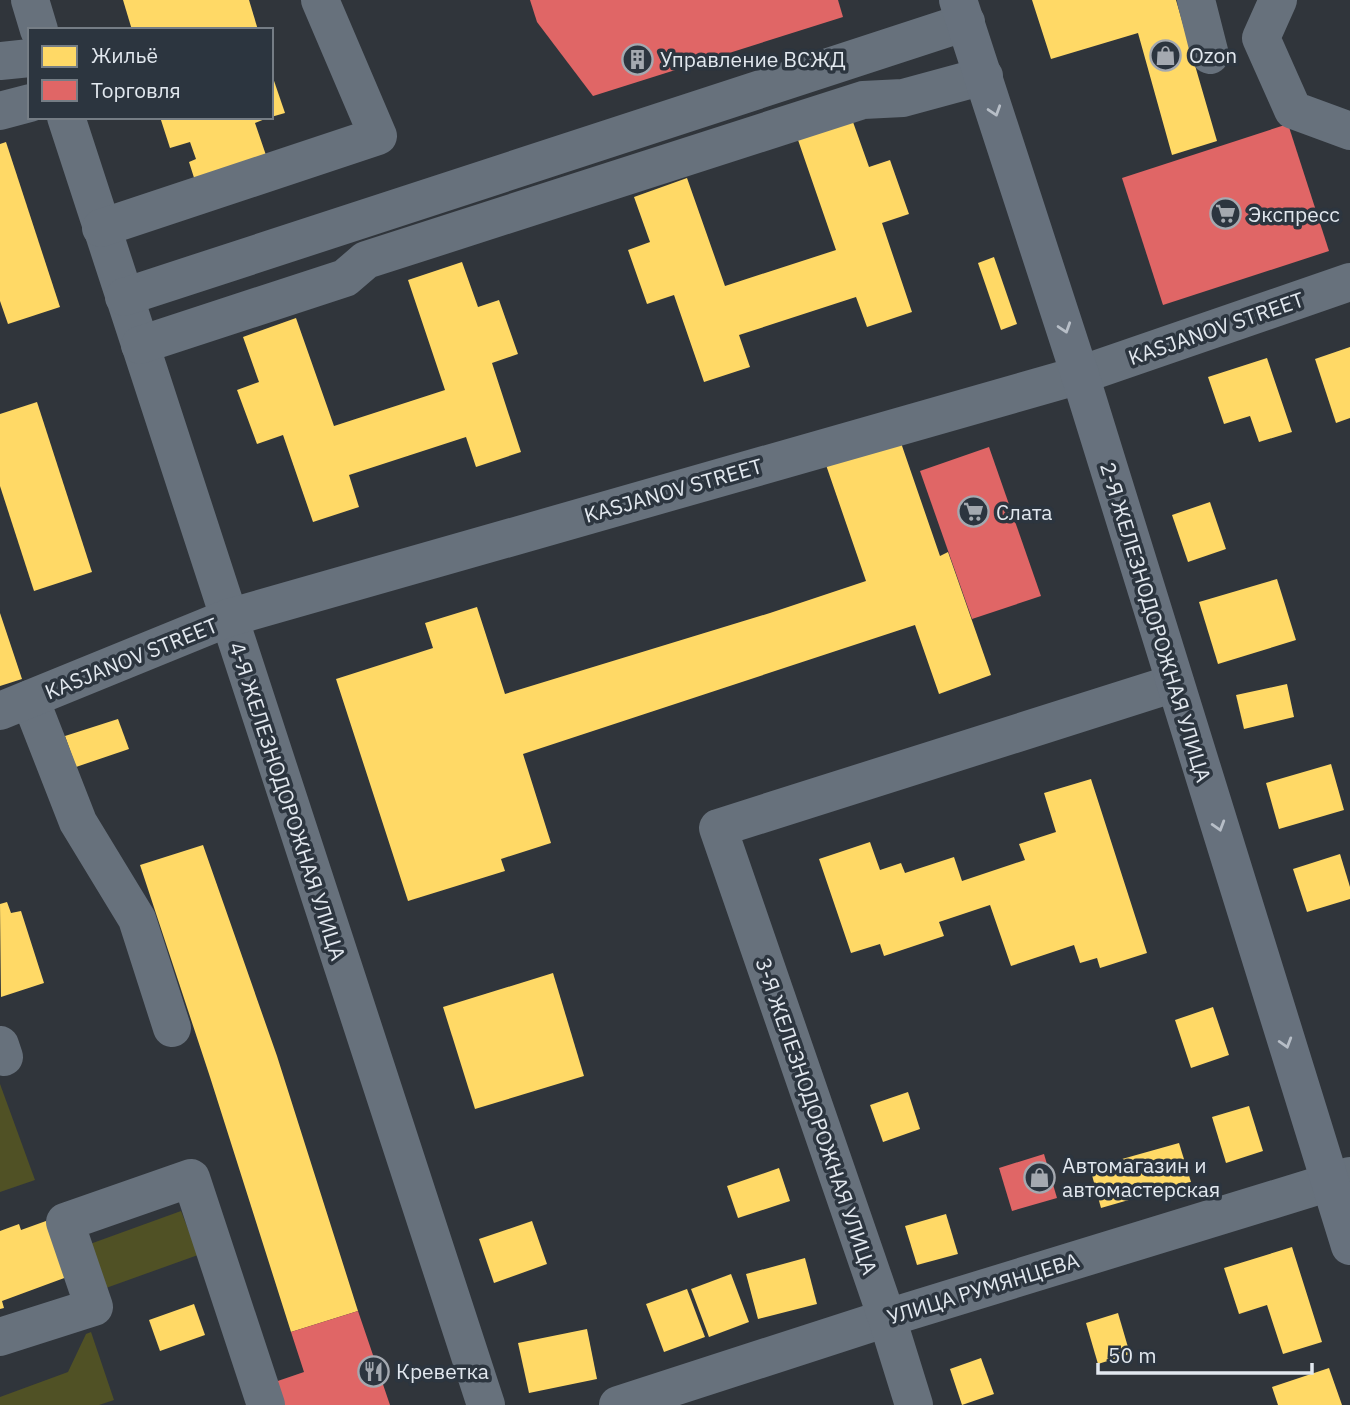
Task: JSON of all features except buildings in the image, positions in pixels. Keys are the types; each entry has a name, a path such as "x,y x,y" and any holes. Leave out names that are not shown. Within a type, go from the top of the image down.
{"main road":[{"name":"2-Я ЖЕЛЕЗНОДОРОЖНАЯ УЛИЦА","path":"962,11 1080,375 1175,683 1340,1180 1350,1246"}],"street":[{"path":"30,0 38,28"},
{"path":"101,228 378,136 320,0"},
{"path":"1196,0 1210,55"},
{"path":"1278,0 1261,38 1293,110 1350,131"},
{"path":"124,297 962,11"},
{"path":"0,61 28,58"},
{"path":"140,345 345,278 366,260 863,100 903,98 984,76"},
{"path":"0,111 28,104"},
{"name":"4-Я ЖЕЛЕЗНОДОРОЖНАЯ УЛИЦА","path":"67,119 486,1405"},
{"name":"KASJANOV STREET","path":"15,705 228,618 1080,375 1350,282"},
{"name":"3-Я ЖЕЛЕЗНОДОРОЖНАЯ УЛИЦА","path":"914,1405 887,1318 718,828 1175,683"},
{"path":"15,705 78,822 137,919 172,1028"},
{"path":"0,1337 94,1307 65,1222 191,1178 266,1405"},
{"name":"УЛИЦА РУМЯНЦЕВА","path":"618,1405 887,1318 1340,1180"}],"shaded area":[{"path":"0,1084 35,1180 0,1192"},
{"path":"181,1211 198,1255 106,1288 90,1244"},
{"path":"91,1332 114,1400 99,1405 0,1405 0,1397 68,1372 86,1334"}],"place":[{"name":"Ozon","path":"1166,55"},
{"name":"Управление ВСЖД","path":"637,59"},
{"name":"Экспресс","path":"1225,214"},
{"name":"Слата","path":"973,512"},
{"name":"Автомагазин и автомастерская","path":"1039,1177"},
{"name":"Креветка","path":"373,1371"}]}
